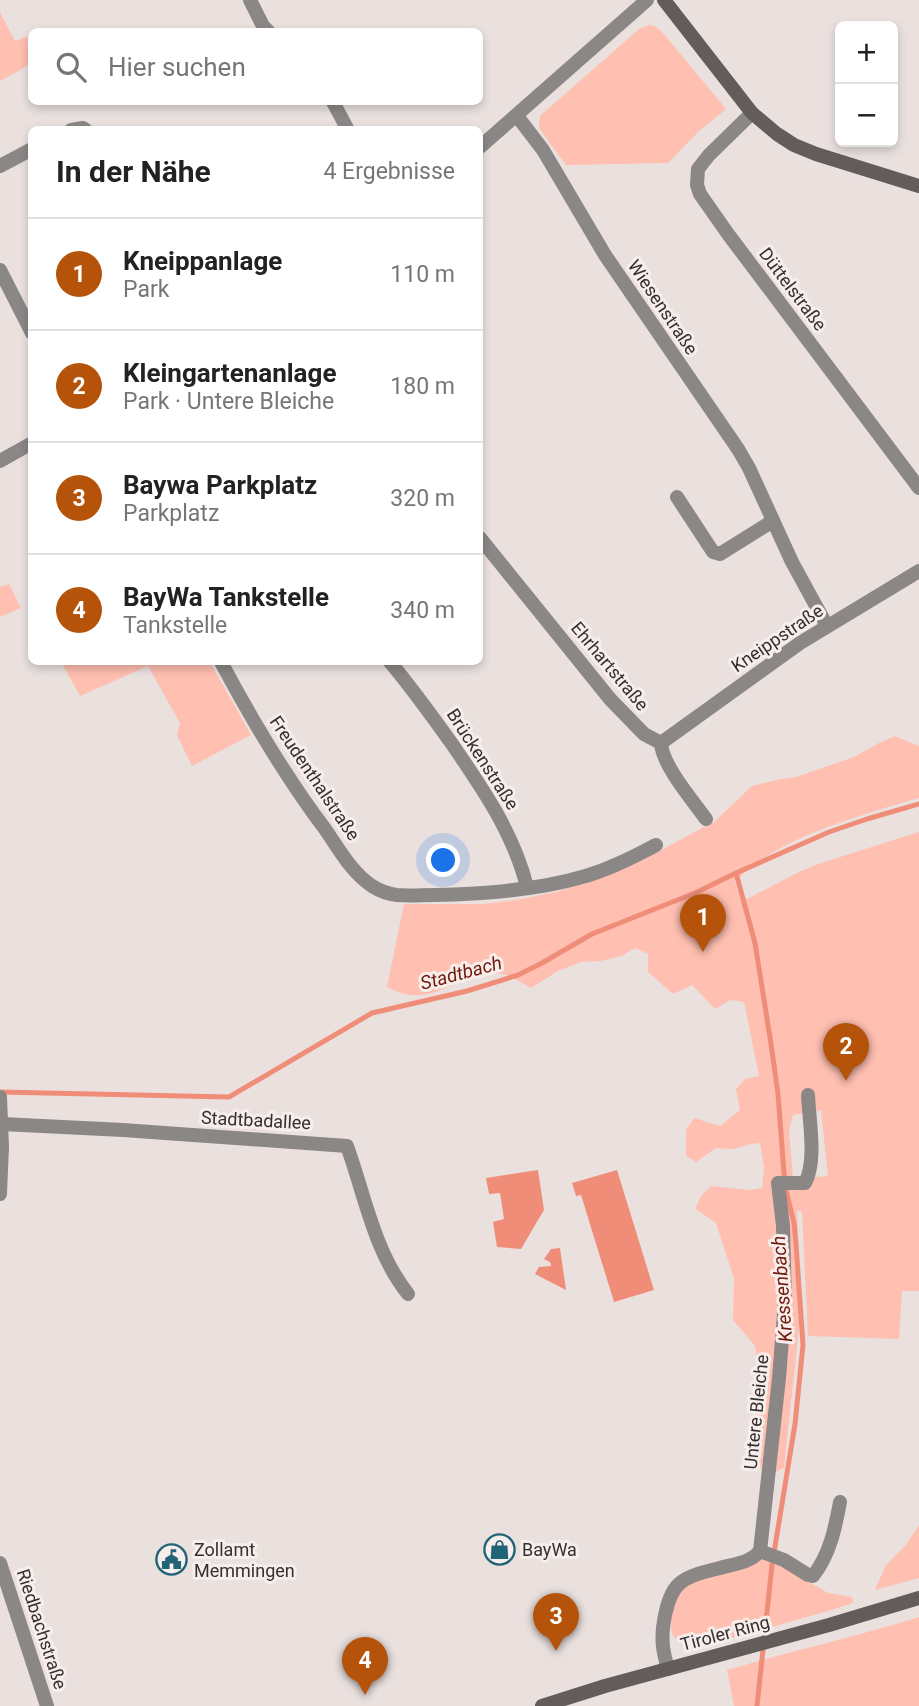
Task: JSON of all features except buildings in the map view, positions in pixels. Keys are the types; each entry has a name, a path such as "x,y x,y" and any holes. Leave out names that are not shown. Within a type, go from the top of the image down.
{"main road":[{"path":"664,0 752,113 769,128 794,145 816,154 919,186"},
{"name":"Tiroler Ring","path":"542,1706 919,1598"}],"street":[{"path":"250,0 265,28"},
{"path":"483,144 648,0"},
{"path":"335,105 346,126"},
{"name":"Düttelstraße","path":"752,113 698,169 700,194 736,246 919,488"},
{"name":"Wiesenstraße","path":"517,116 543,150 632,296 738,449 792,562 827,626"},
{"path":"0,166 28,151"},
{"path":"0,270 28,325"},
{"path":"0,461 28,445"},
{"path":"677,497 713,552 720,554 773,521"},
{"name":"Ehrhartstraße","path":"483,542 610,699 643,734 661,744 667,764 706,819"},
{"name":"Kneippstraße","path":"661,744 827,626 919,571"},
{"name":"Freudenthalstraße","path":"223,665 276,759 306,805 355,871 371,885 396,895 449,895 527,887"},
{"name":"Brückenstraße","path":"392,665 464,762 500,818 515,849 527,887"},
{"path":"527,887 583,877 632,858 656,845"},
{"name":"Untere Bleiche","path":"769,1554 785,1301 783,1226 778,1183 806,1183 811,1155 808,1095"},
{"path":"0,1097 0,1194"},
{"name":"Stadtbadallee","path":"2,1124 347,1146 379,1245 408,1294"},
{"path":"668,1669 663,1647 664,1620 670,1600 679,1584 693,1576 769,1554 813,1576 827,1552 840,1502"},
{"name":"Riedbachstraße","path":"0,1563 47,1706"}],"shaded area":[{"path":"0,12 15,41 28,36 28,66 0,81"},
{"path":"655,26 663,33 726,109 698,132 668,163 566,165 539,128 540,116 639,29"},
{"path":"9,584 21,608 0,617 0,587"},
{"path":"63,665 212,665 251,735 192,766 177,735 180,723 148,666 80,696"},
{"path":"895,736 919,746 919,798 801,838 761,859 735,881 741,902 818,864 919,832 919,1291 902,1291 899,1339 808,1336 802,1212 797,1210 801,1308 784,1468 773,1473 763,1472 752,1449 759,1376 755,1346 733,1320 734,1279 716,1223 695,1209 701,1196 711,1186 749,1190 762,1188 764,1168 760,1143 735,1149 716,1148 696,1162 686,1156 686,1130 694,1118 720,1126 740,1110 736,1089 745,1079 759,1076 744,1002 730,1000 715,1009 692,985 673,994 648,972 648,954 635,948 622,956 581,962 558,971 531,988 506,975 487,973 433,993 419,995 404,994 387,987 404,904 483,904 516,900 591,881 639,862 715,821 752,786 796,777 854,757","holes":["821,1110 828,1176 793,1179 789,1131 793,1115"]},
{"path":"538,1170 544,1210 521,1249 497,1247 493,1222 504,1219 500,1193 489,1194 486,1178"},
{"path":"617,1170 654,1290 614,1302 581,1195 576,1196 572,1183"},
{"path":"560,1248 566,1290 535,1274 539,1267 551,1266 550,1262 544,1259 551,1249"},
{"path":"919,1525 919,1578 875,1590 886,1565 906,1545"},
{"path":"766,1558 790,1568 828,1593 852,1597 853,1602 698,1648 682,1643 674,1637 671,1627 673,1608 683,1590 710,1575"},
{"path":"919,1617 919,1706 734,1706 727,1670"}],"waterway":[{"name":"Stadtbach","path":"0,1092 229,1097 372,1013 467,991 518,975 592,934 695,893 829,832 919,804"},
{"name":"Kressenbach","path":"736,873 755,943 771,1044 785,1186 794,1223 803,1345 795,1424 772,1565 757,1706"}],"place":[{"name":"Kneippanlage","path":"703,952"},
{"name":"Kleingartenanlage","path":"846,1081"},
{"name":"BayWa","path":"499,1549"},
{"name":"Zollamt Memmingen","path":"171,1559"},
{"name":"Baywa Parkplatz","path":"556,1651"},
{"name":"BayWa Tankstelle","path":"365,1695"}]}
